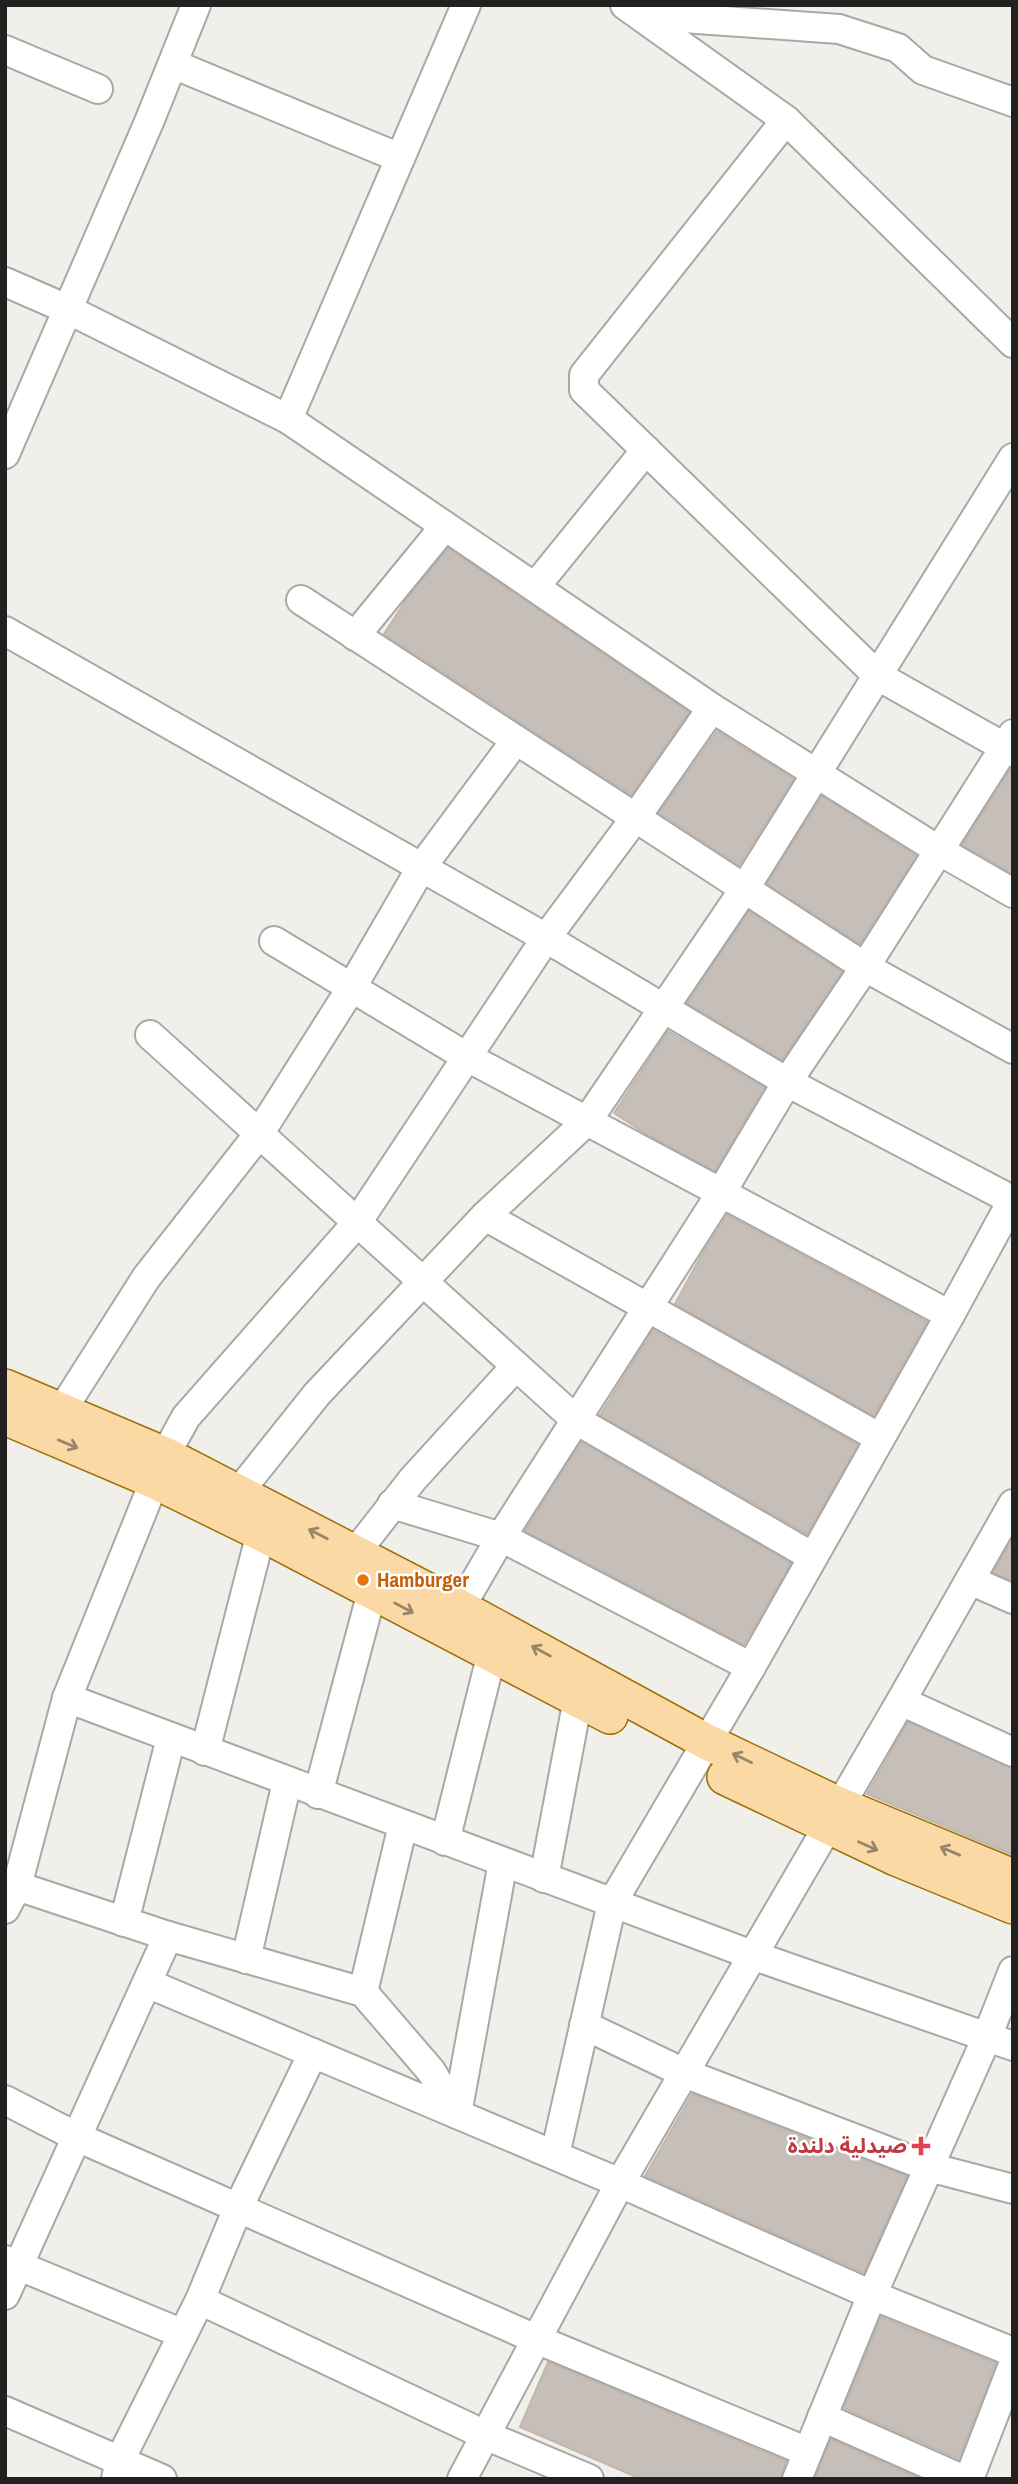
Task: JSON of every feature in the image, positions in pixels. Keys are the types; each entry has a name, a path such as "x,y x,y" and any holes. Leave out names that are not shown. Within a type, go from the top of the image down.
{"main road":[{"path":"5,1387 62,1410 160,1468 261,1533 372,1592 453,1619 492,1653 578,1699 702,1752"},
{"path":"5,1417 238,1493 355,1553 453,1619 702,1752 833,1816 940,1877 1013,1906"},
{"path":"833,1816 1013,1877"}],"street":[{"path":"5,454 176,5"},
{"path":"5,416 60,306 173,64 196,5"},
{"path":"288,419 466,5"},
{"path":"636,9 839,29 898,48 923,70 1013,102"},
{"path":"636,9 786,120 1013,343"},
{"path":"5,50 98,89"},
{"path":"173,64 400,158"},
{"path":"453,1619 501,1537 721,1193 787,1082 866,967 1010,745 878,676 584,390 584,375 786,120"},
{"path":"5,282 60,306 288,419 712,708 940,851 1013,893"},
{"path":"535,587 646,450"},
{"path":"238,1493 317,1394 485,1216 587,1121 745,888 1013,458"},
{"path":"355,636 445,526"},
{"path":"301,600 866,967 1013,1049"},
{"path":"5,631 545,938 787,1082 1012,1199 950,1315 751,1667 612,1903 555,2155"},
{"path":"457,2114 431,2071 363,1992 124,1922 11,1898 67,1698 160,1468 186,1417 356,1224 545,938 636,817 712,708"},
{"path":"62,1410 146,1278 258,1134 352,988 421,868 516,740"},
{"path":"274,941 467,1057 950,1315"},
{"path":"150,1035 576,1420 813,1557"},
{"path":"485,1216 880,1438"},
{"path":"355,1553 412,1479 516,1366"},
{"path":"393,1504 501,1537 751,1667"},
{"path":"462,2479 620,2183 1013,1504"},
{"path":"205,1751 261,1533"},
{"path":"970,1580 1013,1599"},
{"path":"318,1794 372,1592"},
{"path":"446,1841 492,1653"},
{"path":"67,1698 752,1955 1000,2041"},
{"path":"544,1878 578,1699"},
{"path":"901,1701 1013,1752"},
{"path":"124,1922 172,1738"},
{"path":"246,1959 287,1782"},
{"path":"363,1992 403,1825"},
{"path":"457,2114 503,1862"},
{"path":"5,2295 12,2263 77,2137 168,1936"},
{"path":"797,2479 872,2295 929,2167 1000,2041 1013,1971"},
{"path":"147,1983 555,2155 872,2295 1013,2352"},
{"path":"584,2025 684,2073 929,2167 1013,2189"},
{"path":"118,2470 200,2301 238,2207 313,2053"},
{"path":"5,2100 77,2137 536,2339 808,2452"},
{"path":"12,2263 183,2334"},
{"path":"200,2301 485,2435 589,2479"},
{"path":"970,2479 1013,2365"},
{"path":"5,2411 118,2470 162,2479"},
{"path":"822,2417 962,2479"}],"building":[{"path":"448,548 689,712 631,795 384,634 406,600"},
{"path":"717,731 794,779 739,865 659,813"},
{"path":"1011,768 1013,769 1013,874 962,845"},
{"path":"822,796 916,856 860,944 767,884"},
{"path":"749,911 842,972 782,1060 687,1003"},
{"path":"668,1031 764,1088 715,1171 646,1134 614,1113"},
{"path":"727,1215 927,1322 874,1416 675,1304"},
{"path":"653,1330 858,1445 807,1534 600,1415"},
{"path":"581,1442 791,1563 744,1645 525,1531"},
{"path":"1013,1538 1013,1581 993,1572"},
{"path":"908,1722 1013,1768 1013,1855 867,1794"},
{"path":"692,2094 907,2176 864,2273 645,2176"},
{"path":"881,2317 996,2363 959,2459 844,2408"},
{"path":"548,2362 786,2461 781,2479 641,2479 520,2427"},
{"path":"831,2439 920,2479 815,2479"}],"place":[{"name":"Hamburger","path":"363,1580"},
{"name":"صيدلية دلندة","path":"921,2146"}]}
